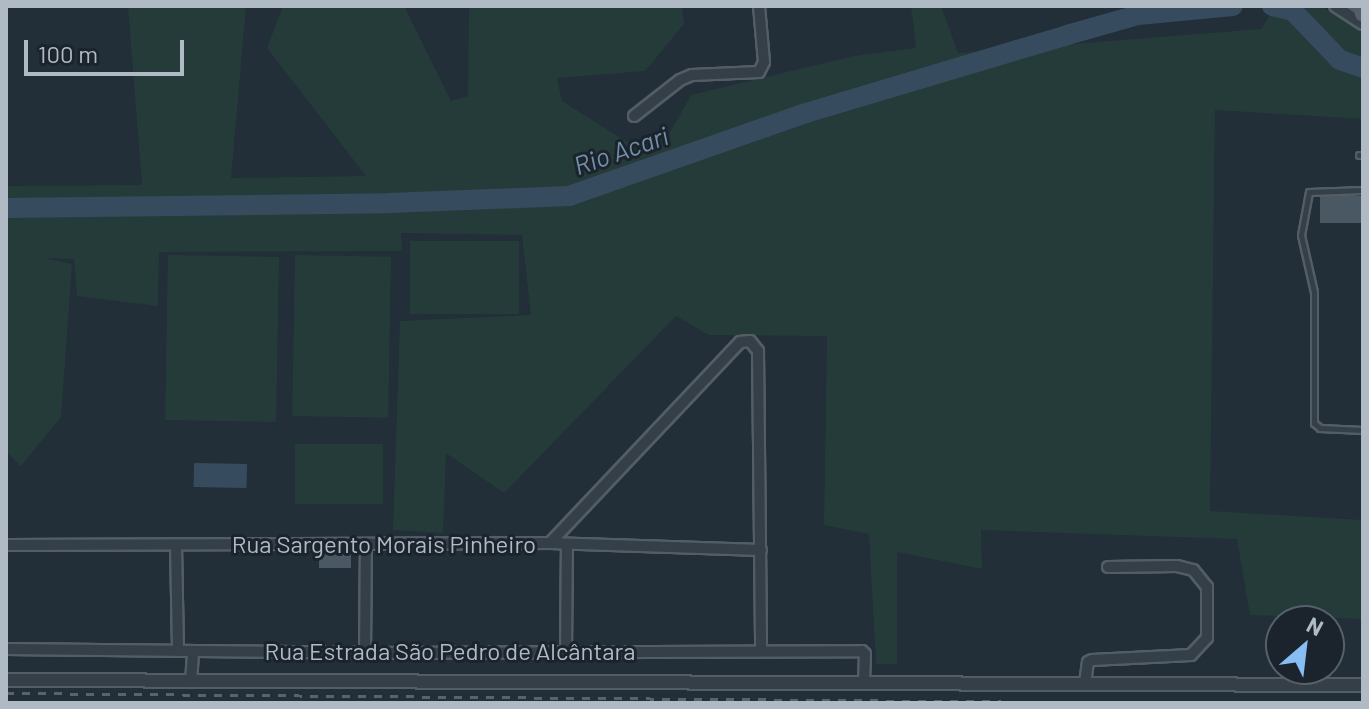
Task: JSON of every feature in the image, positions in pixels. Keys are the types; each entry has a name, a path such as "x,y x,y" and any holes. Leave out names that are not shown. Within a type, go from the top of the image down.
{"main road":[{"path":"1361,6 1363,14"}],"street":[{"path":"634,116 680,80 692,75 759,72 764,62 759,6"},
{"path":"1335,6 1363,24"},
{"path":"550,543 744,340 758,351 761,651"},
{"name":"Rua Sargento Morais Pinheiro","path":"8,543 550,543 761,550"},
{"path":"566,652 567,544"},
{"path":"176,545 178,651"},
{"path":"365,653 366,545"},
{"path":"1085,683 1088,662 1092,660 1191,655 1199,651 1207,638 1207,587 1193,570 1177,566 1108,567"},
{"name":"Rua Estrada São Pedro de Alcântara","path":"6,649 365,653 862,651 865,654 864,682"},
{"path":"191,682 193,651"},
{"path":"6,680 1363,685"}],"lane":[{"path":"1363,190 1309,192 1301,235 1314,292 1314,423 1320,428 1363,430"}],"green space":[{"path":"128,6 246,6 231,178 366,176 267,48 283,6 404,6 451,101 468,96 469,6 682,6 684,24 645,71 557,78 562,101 627,142 667,138 691,95 854,56 916,48 911,6 941,6 958,53 1261,29 1276,6 1321,6 1363,33 1363,119 1215,110 1210,511 1363,520 1363,619 1345,618 1345,605 1265,605 1265,616 1250,615 1237,539 981,530 982,569 897,552 897,664 876,664 869,534 824,525 827,336 709,335 676,316 504,493 446,453 443,533 393,530 400,321 531,315 522,235 401,233 402,251 159,252 158,306 77,296 74,259 45,258 72,264 61,417 21,466 6,452 6,186 142,185"},
{"path":"410,241 519,241 519,314 410,314"},
{"path":"168,255 279,257 276,422 165,420"},
{"path":"295,255 391,257 388,418 292,416"},
{"path":"295,444 383,444 383,504 295,504"}],"water":[{"path":"194,463 247,464 247,488 194,487"}],"building":[{"path":"1320,196 1363,196 1363,223 1320,223"},
{"path":"319,553 351,553 351,568 319,568"}],"waterway":[{"name":"Rio Acari","path":"6,208 389,203 569,196 806,113 1067,35 1138,15 1233,6"},
{"name":"Rio Acari","path":"1272,6 1293,11 1340,60 1363,68"}],"railway":[{"path":"6,693 1170,703"}]}
